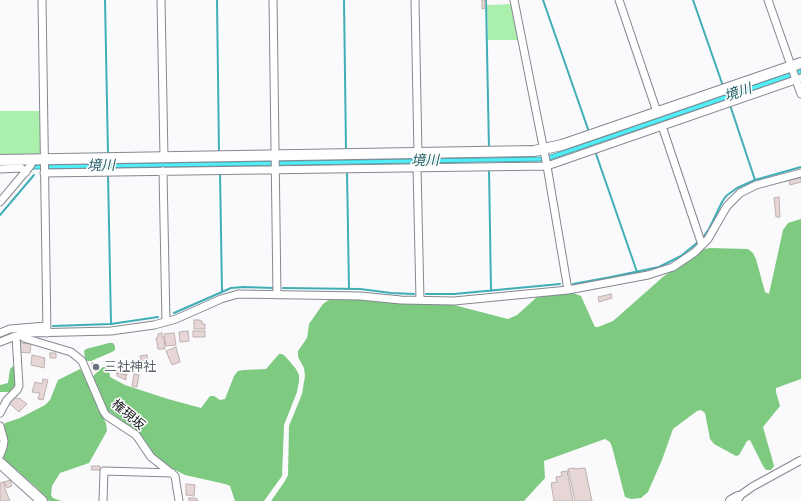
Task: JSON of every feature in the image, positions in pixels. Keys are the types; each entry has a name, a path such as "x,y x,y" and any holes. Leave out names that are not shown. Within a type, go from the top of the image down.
{"street":[{"path":"42,0 46,329"},
{"path":"161,0 164,157"},
{"path":"273,0 277,295"},
{"path":"415,0 418,154"},
{"path":"514,0 547,164 568,290"},
{"path":"619,0 658,112"},
{"path":"768,0 795,66 801,94"},
{"path":"0,160 31,159 44,166 163,171 418,154 544,152 795,66"},
{"path":"44,166 164,157 417,168 547,164 797,79"},
{"path":"662,126 702,245"},
{"path":"0,202 26,172 31,165 31,159"},
{"path":"0,169 21,168 26,172"},
{"path":"417,168 420,300"},
{"path":"163,171 166,322"},
{"path":"0,332 10,329 111,330 140,327 176,319 232,295 360,296 396,300 454,301 568,290 640,277 660,272 679,263 702,245 713,232 727,206 740,193 756,185 801,173"},
{"path":"0,342 18,335 46,329"},
{"path":"0,413 7,400 19,386 18,335"},
{"name":"権現坂","path":"18,335 70,352 82,360 107,416 136,435 151,457 172,473"},
{"path":"0,426 4,441 0,455"},
{"path":"734,499 752,487 801,460"},
{"path":"0,463 42,501"},
{"path":"102,501 104,471 172,473 176,481 179,501"}],"green space":[{"path":"513,4 520,40 488,40 487,5"},
{"path":"0,111 41,111 41,153 38,155 0,156"},
{"path":"801,219 801,379 776,388 780,406 763,427 774,466 771,470 766,470 763,466 750,440 747,441 739,455 736,456 714,444 710,439 705,413 701,410 697,411 673,429 662,460 648,492 641,498 631,499 625,497 612,447 610,442 605,439 544,461 545,478 524,501 271,501 288,475 289,426 302,394 305,376 304,368 298,357 298,351 307,338 309,324 323,304 327,301 332,299 360,299 395,303 450,304 508,319 517,315 537,297 573,293 581,296 595,327 598,327 613,321 664,276 704,249 748,249 753,253 756,259 765,292 769,294 783,230 788,223"},
{"path":"113,343 115,350 91,361 87,361 85,359 84,351 86,349"},
{"path":"279,354 285,356 296,369 299,375 299,381 297,392 284,425 282,476 264,501 235,501 230,486 185,475 167,466 154,454 138,433 107,410 93,377 103,367 108,367 110,377 125,385 201,408 210,396 214,396 220,400 225,399 234,376 238,371 266,369"},
{"path":"13,366 15,367 17,385 10,392 0,392 0,385 8,383 10,369"},
{"path":"80,369 84,373 98,409 106,423 107,431 89,463 60,473 52,486 51,495 53,498 61,501 49,501 37,488 4,459 3,427 5,423 20,418 45,405 50,400 58,380"}],"water":[{"path":"801,69 801,74 546,161 33,169 36,165 545,157"}],"building":[{"path":"482,0 485,0 485,8 482,9"},
{"path":"801,176 801,182 790,185 789,180"},
{"path":"779,197 780,217 776,217 774,198"},
{"path":"611,294 612,298 599,302 598,297"},
{"path":"194,320 202,321 202,324 205,324 205,329 194,329"},
{"path":"188,331 189,341 180,342 179,332"},
{"path":"193,331 205,331 205,337 193,337"},
{"path":"162,333 162,337 164,337 165,349 158,349 156,338 158,337 158,334"},
{"path":"174,333 176,345 166,346 164,334"},
{"path":"20,343 31,344 30,353 19,352"},
{"path":"176,347 180,362 172,365 166,351"},
{"path":"50,353 56,353 56,358 50,358"},
{"path":"32,355 45,358 44,368 31,365"},
{"path":"147,355 149,367 139,368 137,361 141,360 140,356"},
{"name":"三社神社","path":"92,363 99,364 97,371 94,371"},
{"path":"119,363 127,366 127,375 116,373"},
{"path":"117,373 126,375 126,380 117,376"},
{"path":"134,374 139,375 137,387 132,386"},
{"path":"43,379 48,380 43,400 38,399 40,393 32,392 35,382 42,384"},
{"path":"14,396 27,404 19,412 9,403"},
{"path":"92,466 100,466 100,470 91,470"},
{"path":"585,468 592,501 575,501 568,469"},
{"path":"567,471 573,501 554,501 551,483 557,482 556,477 562,476 561,472"},
{"path":"10,480 12,486 7,488 4,482"},
{"path":"4,482 10,501 0,501 0,483"},
{"path":"186,484 195,485 194,496 186,495"},
{"path":"189,498 196,498 198,501 189,501"}],"waterway":[{"path":"105,0 108,154"},
{"path":"217,0 219,153"},
{"path":"344,0 346,151"},
{"path":"486,0 489,149"},
{"path":"543,0 589,132"},
{"path":"693,0 723,86"},
{"path":"730,105 755,180"},
{"path":"595,151 637,272"},
{"path":"0,165 15,165"},
{"path":"19,165 27,165"},
{"path":"704,236 726,196 737,188 755,180 801,167"},
{"path":"489,169 491,291"},
{"path":"347,171 349,289"},
{"path":"220,173 222,291"},
{"path":"108,174 111,324"},
{"name":"境川","path":"0,215 34,175"},
{"path":"573,284 659,267 681,256 698,242"},
{"path":"426,294 454,294 560,284"},
{"path":"174,313 231,288 273,288"},
{"path":"283,288 360,289 414,294"},
{"path":"53,326 111,324 158,317"}],"place":[{"name":"三社神社","path":"96,367"}]}
